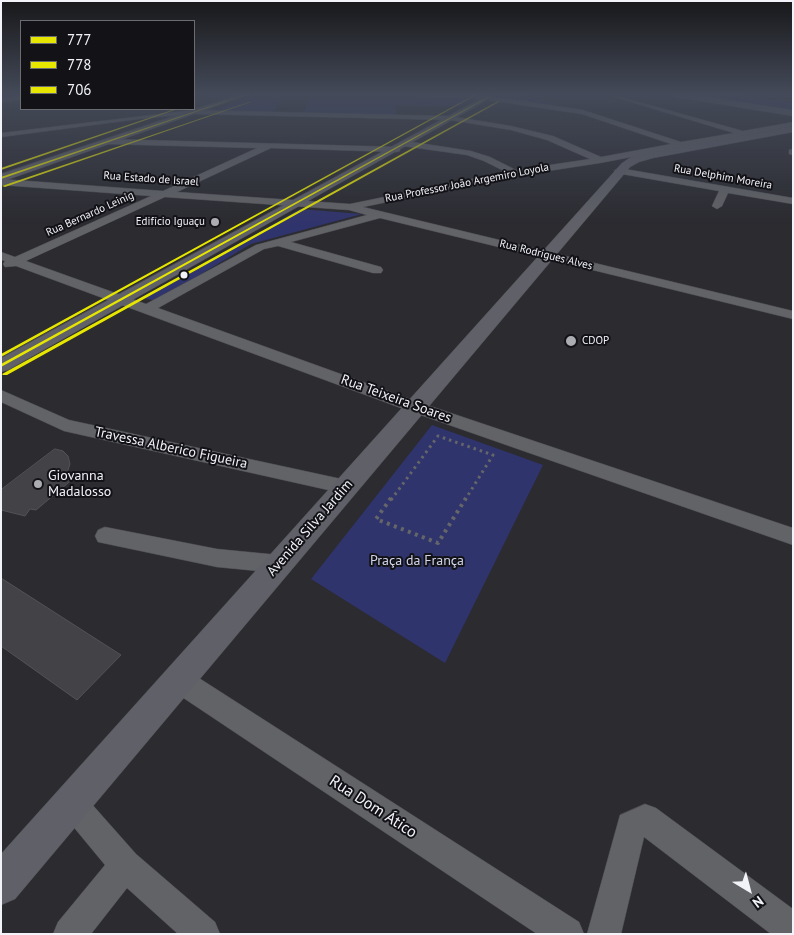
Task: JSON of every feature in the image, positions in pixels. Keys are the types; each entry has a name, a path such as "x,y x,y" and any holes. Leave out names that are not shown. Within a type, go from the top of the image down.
{"main road":[{"path":"1,180 121,138"},
{"path":"1,366 416,138"},
{"name":"Rua Professor João Argemiro Loyola","path":"610,165 626,165 635,159 739,138"},
{"path":"653,155 668,147"},
{"name":"Avenida Silva Jardim","path":"1,885 546,255 610,165"}],"street":[{"path":"549,138 610,165"},
{"path":"660,138 682,145"},
{"name":"Rua Professor João Argemiro Loyola","path":"349,207 515,173 610,165 668,147 719,138"},
{"path":"108,142 269,146 401,146 468,153 487,159 515,173"},
{"name":"Rua Bernardo Leinig","path":"6,262 168,193 269,146"},
{"name":"Rua Delphim Moreira","path":"610,165 724,190 793,202"},
{"name":"Rua Estado de Israel","path":"1,180 298,202"},
{"path":"717,206 724,190"},
{"name":"Rua Rodrigues Alves","path":"298,202 349,207 382,214 793,315"},
{"name":"Rua Professor João Argemiro Loyola","path":"147,308 260,247 382,214"},
{"path":"277,242 377,270"},
{"name":"Rua Teixeira Soares","path":"6,262 122,299 416,407 793,537"},
{"name":"Travessa Alberico Figueira","path":"1,395 64,425 346,487"},
{"name":"Rua Dom Ático","path":"179,680 567,934"},
{"path":"604,934 631,826 645,820 793,930"},
{"path":"125,865 203,934"}],"lane":[{"path":"105,536 217,558 279,564"},
{"path":"70,934 125,865 72,803"}],"path":[{"path":"438,436 493,456 438,543 376,519 438,436"}],"green space":[{"path":"300,209 362,214 251,244 156,301 144,298"},
{"name":"Praça da França","path":"432,425 543,465 445,663 311,579"}],"building":[{"name":"Giovanna Madalosso","path":"55,449 63,451 68,456 70,464 66,476 74,478 36,510 30,509 25,516 1,510 1,490"},
{"path":"1,578 121,655 77,700 1,646"}],"transit line":[{"name":"706","path":"1,169 93,138"},
{"name":"777","path":"1,178 119,138"},
{"name":"778","path":"4,186 146,138"},
{"name":"706","path":"1,356 398,138"},
{"name":"777","path":"1,366 415,138"},
{"name":"778","path":"5,374 433,138"}],"place":[{"name":"Edifício Iguaçu","path":"215,222"},
{"name":"CDOP","path":"571,341"},
{"name":"Giovanna Madalosso","path":"38,484"}]}
